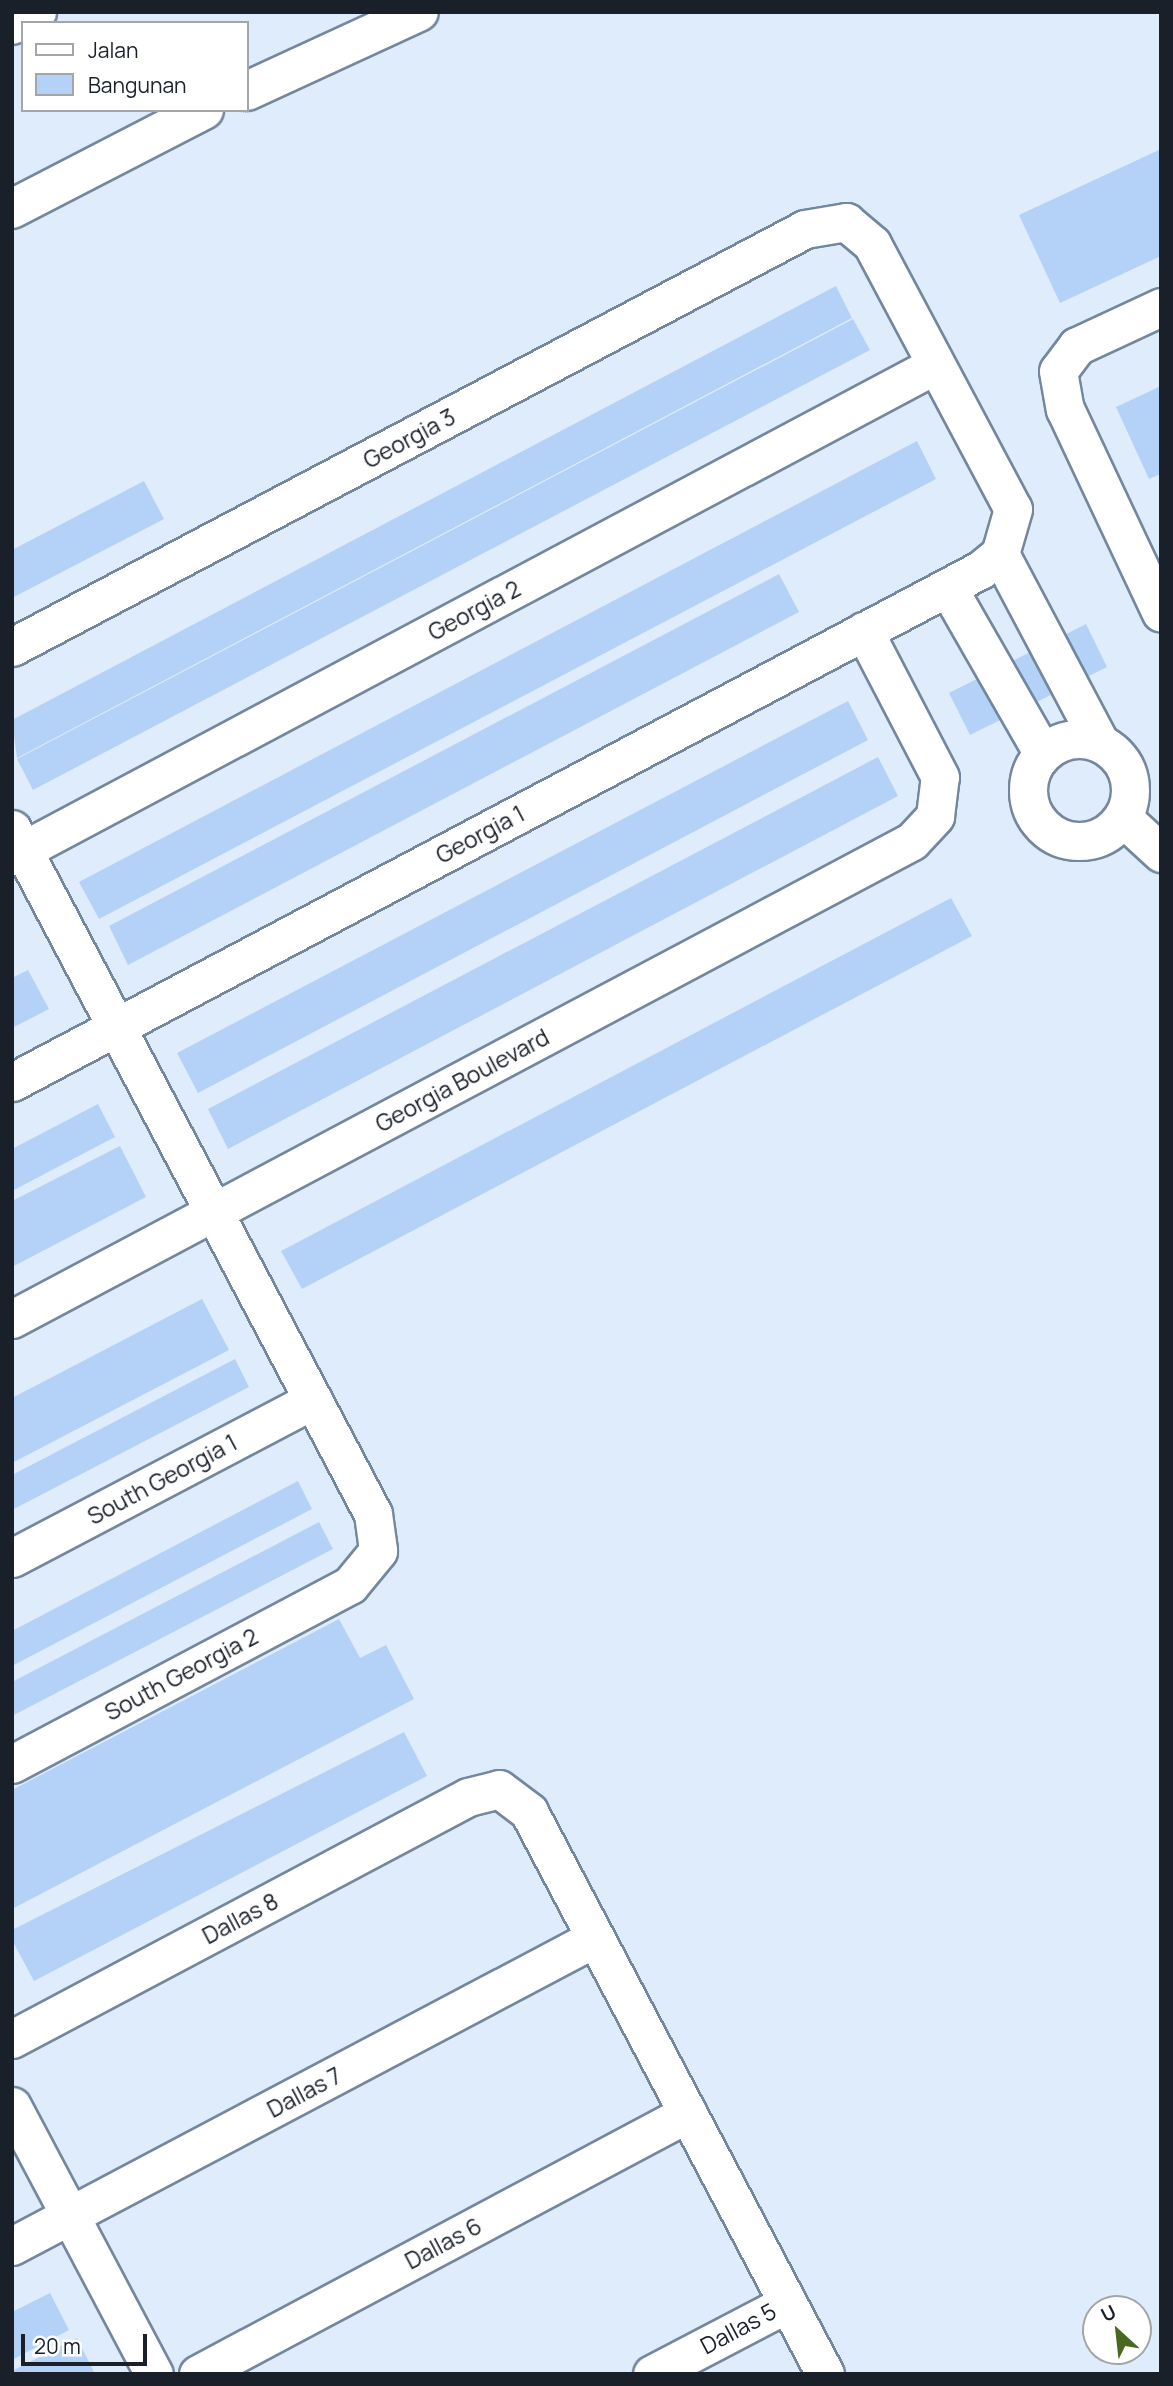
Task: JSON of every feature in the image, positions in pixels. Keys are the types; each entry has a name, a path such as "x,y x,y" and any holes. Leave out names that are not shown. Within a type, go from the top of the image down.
{"main road":[{"path":"12,25 37,12"},
{"path":"248,91 419,12"},
{"path":"12,209 200,112"}],"street":[{"name":"Georgia 3","path":"12,647 805,229 846,222 872,244 1013,509 1000,554"},
{"path":"1161,307 1077,346 1058,370 1065,409 1161,613"},
{"name":"Georgia 2","path":"16,845 936,365"},
{"path":"1000,554 1099,741 1123,760 1132,789 1123,818 1101,838 1072,842 1045,830 1028,806 1027,777 1042,752 1070,738 1099,741"},
{"name":"Georgia 1","path":"12,1082 948,588 1000,554"},
{"path":"948,588 1042,752"},
{"name":"Georgia Boulevard","path":"12,1319 912,841 935,816 940,777 864,631"},
{"path":"1123,818 1161,853"},
{"path":"16,845 116,1026 313,1399"},
{"name":"South Georgia 1","path":"12,1558 313,1399"},
{"name":"South Georgia 2","path":"12,1764 350,1585 378,1551 373,1514 313,1399"},
{"name":"Dallas 8","path":"12,2039 468,1797 499,1789 529,1812 596,1938"},
{"path":"596,1938 825,2374"},
{"name":"Dallas 7","path":"12,2246 596,1938"},
{"path":"12,2106 154,2374"},
{"name":"Dallas 6","path":"198,2374 688,2113"},
{"name":"Dallas 5","path":"652,2374 788,2303"}],"building":[{"path":"1161,149 1161,256 1060,303 1019,215"},
{"path":"836,286 852,318 17,758 12,720"},
{"path":"853,319 870,350 33,790 17,759"},
{"path":"1161,386 1161,474 1149,479 1116,407"},
{"path":"917,441 936,479 99,919 79,882"},
{"path":"144,481 164,519 12,598 12,550"},
{"path":"779,574 799,612 128,965 109,926"},
{"path":"1086,624 1107,667 970,735 949,693"},
{"path":"848,701 868,740 198,1093 177,1053"},
{"path":"878,757 898,796 228,1149 208,1109"},
{"path":"951,898 972,936 302,1289 281,1251"},
{"path":"28,970 49,1009 12,1028 12,978"},
{"path":"98,1104 115,1137 12,1191 12,1149"},
{"path":"120,1146 146,1197 12,1267 12,1201"},
{"path":"202,1299 229,1350 12,1463 12,1398"},
{"path":"235,1359 249,1387 12,1510 12,1475"},
{"path":"298,1481 312,1509 12,1666 12,1631"},
{"path":"319,1522 333,1549 12,1716 12,1682"},
{"path":"339,1619 360,1658 386,1645 414,1699 12,1909 12,1790"},
{"path":"404,1732 427,1776 34,1981 12,1940 12,1930"},
{"path":"50,2293 69,2330 12,2360 12,2312"},
{"path":"77,2338 95,2374 12,2374 12,2371"}]}
